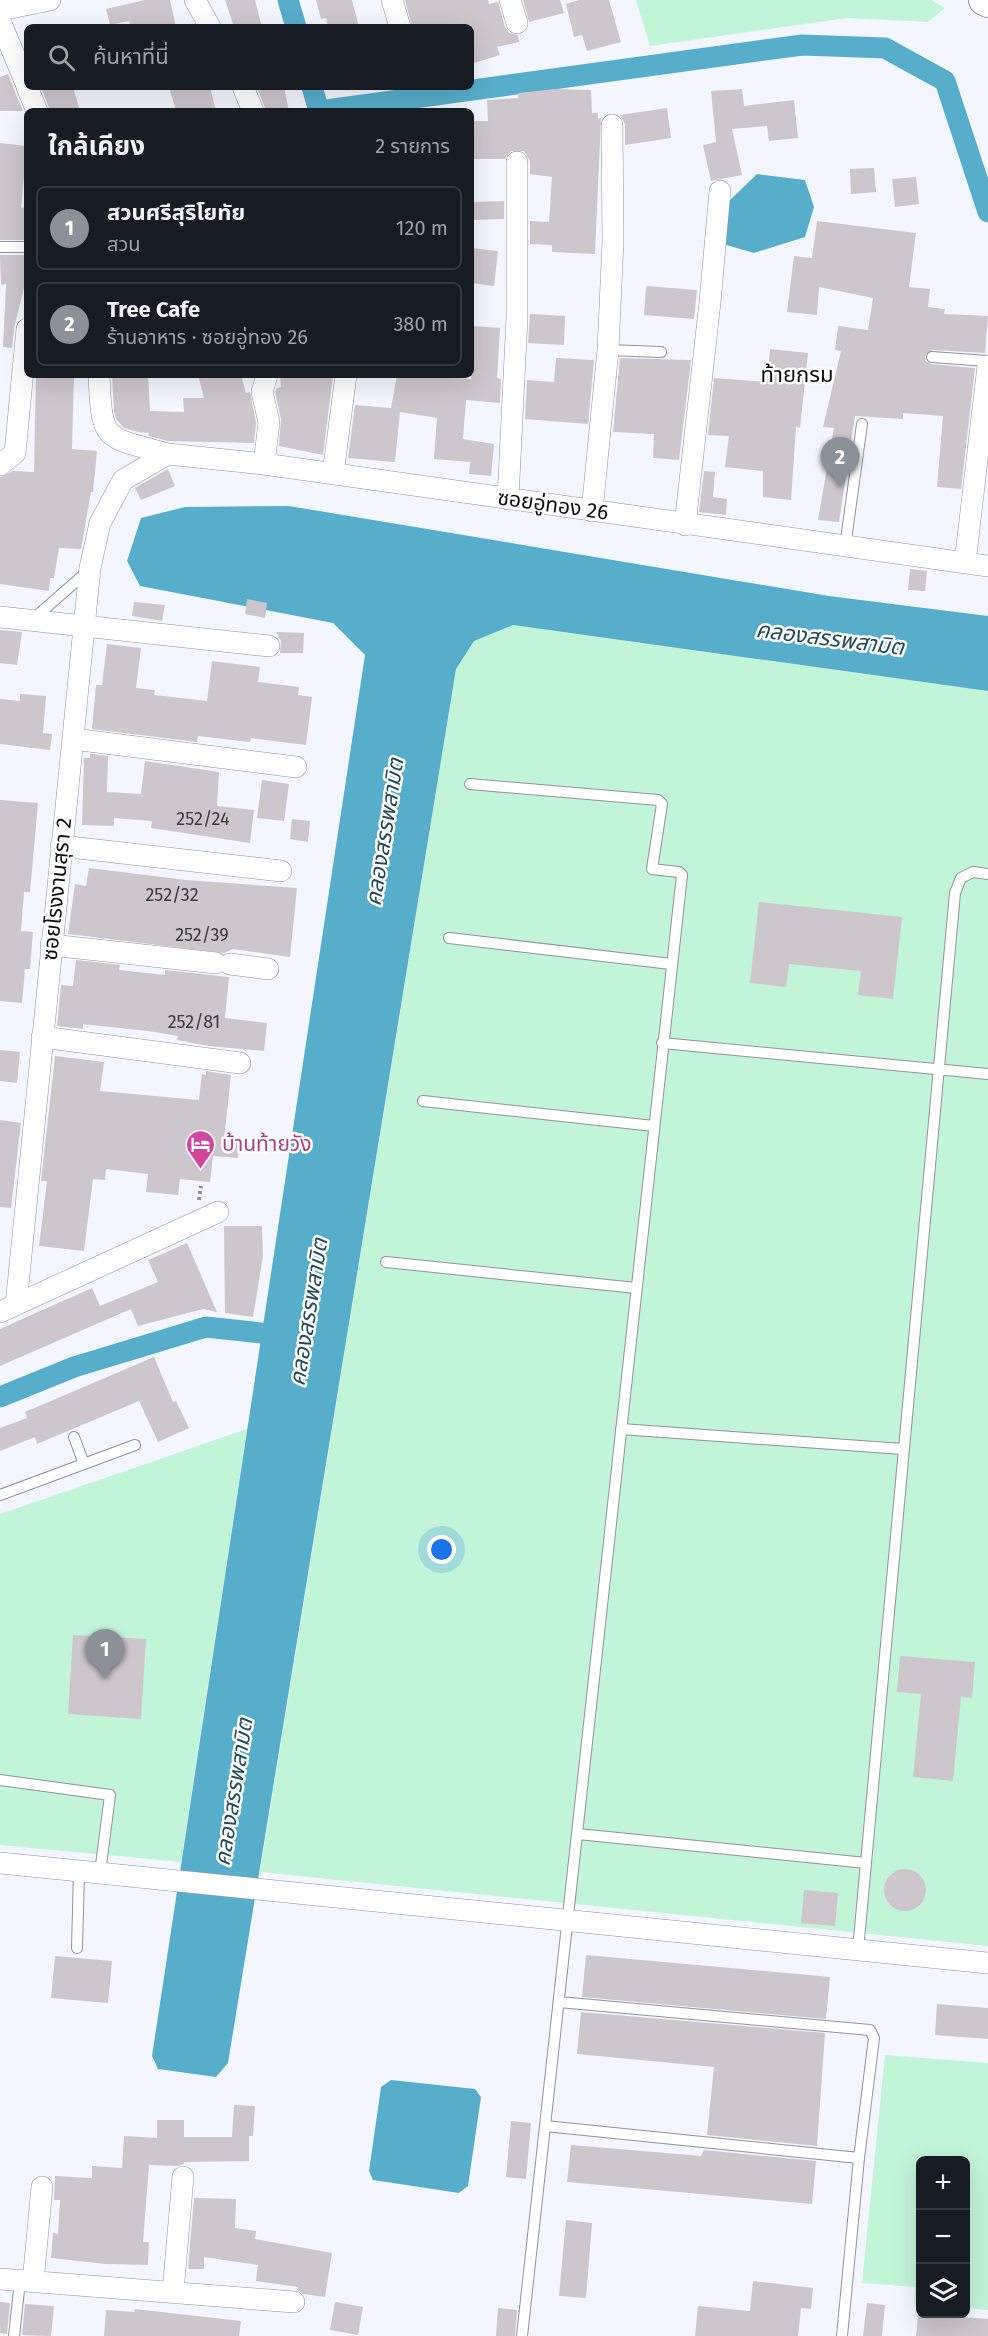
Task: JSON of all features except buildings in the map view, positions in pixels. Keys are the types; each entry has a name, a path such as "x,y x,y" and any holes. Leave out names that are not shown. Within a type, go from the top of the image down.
{"street":[{"path":"0,10 50,0"},
{"path":"195,0 208,24"},
{"path":"392,0 399,24"},
{"path":"510,0 517,23"},
{"path":"0,21 24,79"},
{"path":"29,90 37,108"},
{"path":"244,90 252,108"},
{"path":"592,511 608,350 613,241 612,125"},
{"path":"508,499 518,306 518,162"},
{"path":"686,525 720,191"},
{"path":"0,465 6,463 15,453 24,360"},
{"path":"965,563 988,366"},
{"name":"ซอยอู่ทอง 26","path":"99,378 101,421 111,436 168,454 264,464 845,548 988,566"},
{"path":"333,474 346,378"},
{"path":"261,381 268,422 264,464"},
{"name":"ซอยโรงงานสุรา 2","path":"8,1309 42,1037 90,568 100,523 123,480 168,454"},
{"path":"0,617 268,646"},
{"path":"73,739 296,768"},
{"path":"61,846 281,871"},
{"path":"51,945 268,969"},
{"path":"42,1037 240,1063"},
{"path":"8,1309 218,1212"},
{"path":"0,1863 988,1963"},
{"path":"173,2292 183,2177"},
{"path":"42,2187 18,2281 294,2302"}],"lane":[{"path":"0,247 24,247"},
{"path":"608,350 661,352"},
{"path":"932,357 988,361"},
{"path":"845,548 862,424"},
{"path":"32,620 90,568"},
{"path":"470,784 661,801 652,869 679,872 682,875 522,2336"},
{"path":"858,1950 937,1067 955,893 961,878 973,873 988,874"},
{"path":"449,939 671,964"},
{"path":"662,1043 937,1067 988,1074"},
{"path":"423,1101 654,1126"},
{"path":"386,1262 636,1288"},
{"path":"621,1429 903,1449"},
{"path":"74,1437 84,1464"},
{"path":"0,1495 135,1445"},
{"path":"0,1780 110,1795 90,1872 77,1948"},
{"path":"578,1834 866,1863"},
{"path":"559,2002 870,2030 874,2038 859,2158 842,2336"},
{"path":"545,2126 859,2158"},
{"path":"14,2336 18,2281"}],"green space":[{"path":"636,0 931,0 945,8 928,22 847,18 650,46"},
{"path":"513,625 988,691 988,1946 260,1872 456,669 474,641"},
{"path":"247,1429 181,1862 0,1845 0,1514"},
{"path":"885,2055 988,2063 988,2310 970,2308 970,2156 916,2156 916,2304 914,2304 915,2287 862,2283"}],"water":[{"path":"757,174 805,180 814,207 805,237 754,253 723,244 727,203"},
{"name":"คลองสรรพสามิต","path":"289,506 829,596 988,616 988,691 513,625 474,641 456,669 228,2063 216,2077 158,2069 152,2056 365,655 333,623 140,586 127,561 141,518 185,507"},
{"path":"391,2080 475,2089 481,2097 468,2186 459,2193 373,2180 369,2171 381,2087"}],"waterway":[{"path":"288,0 295,24"},
{"path":"474,90 802,45 885,48 945,81 988,212"},
{"path":"313,90 318,108"},
{"path":"341,108 473,90"},
{"name":"คลองสรรพสามิต","path":"0,1397 74,1367 206,1327 289,1336"}],"place":[{"name":"Tree Cafe","path":"840,487"},
{"name":"บ้านท้ายวัง","path":"201,1170"},
{"name":"สวนศรีสุริโยทัย","path":"105,1679"}],"district":[{"name":"ท้ายกรม","path":"797,374"}]}
